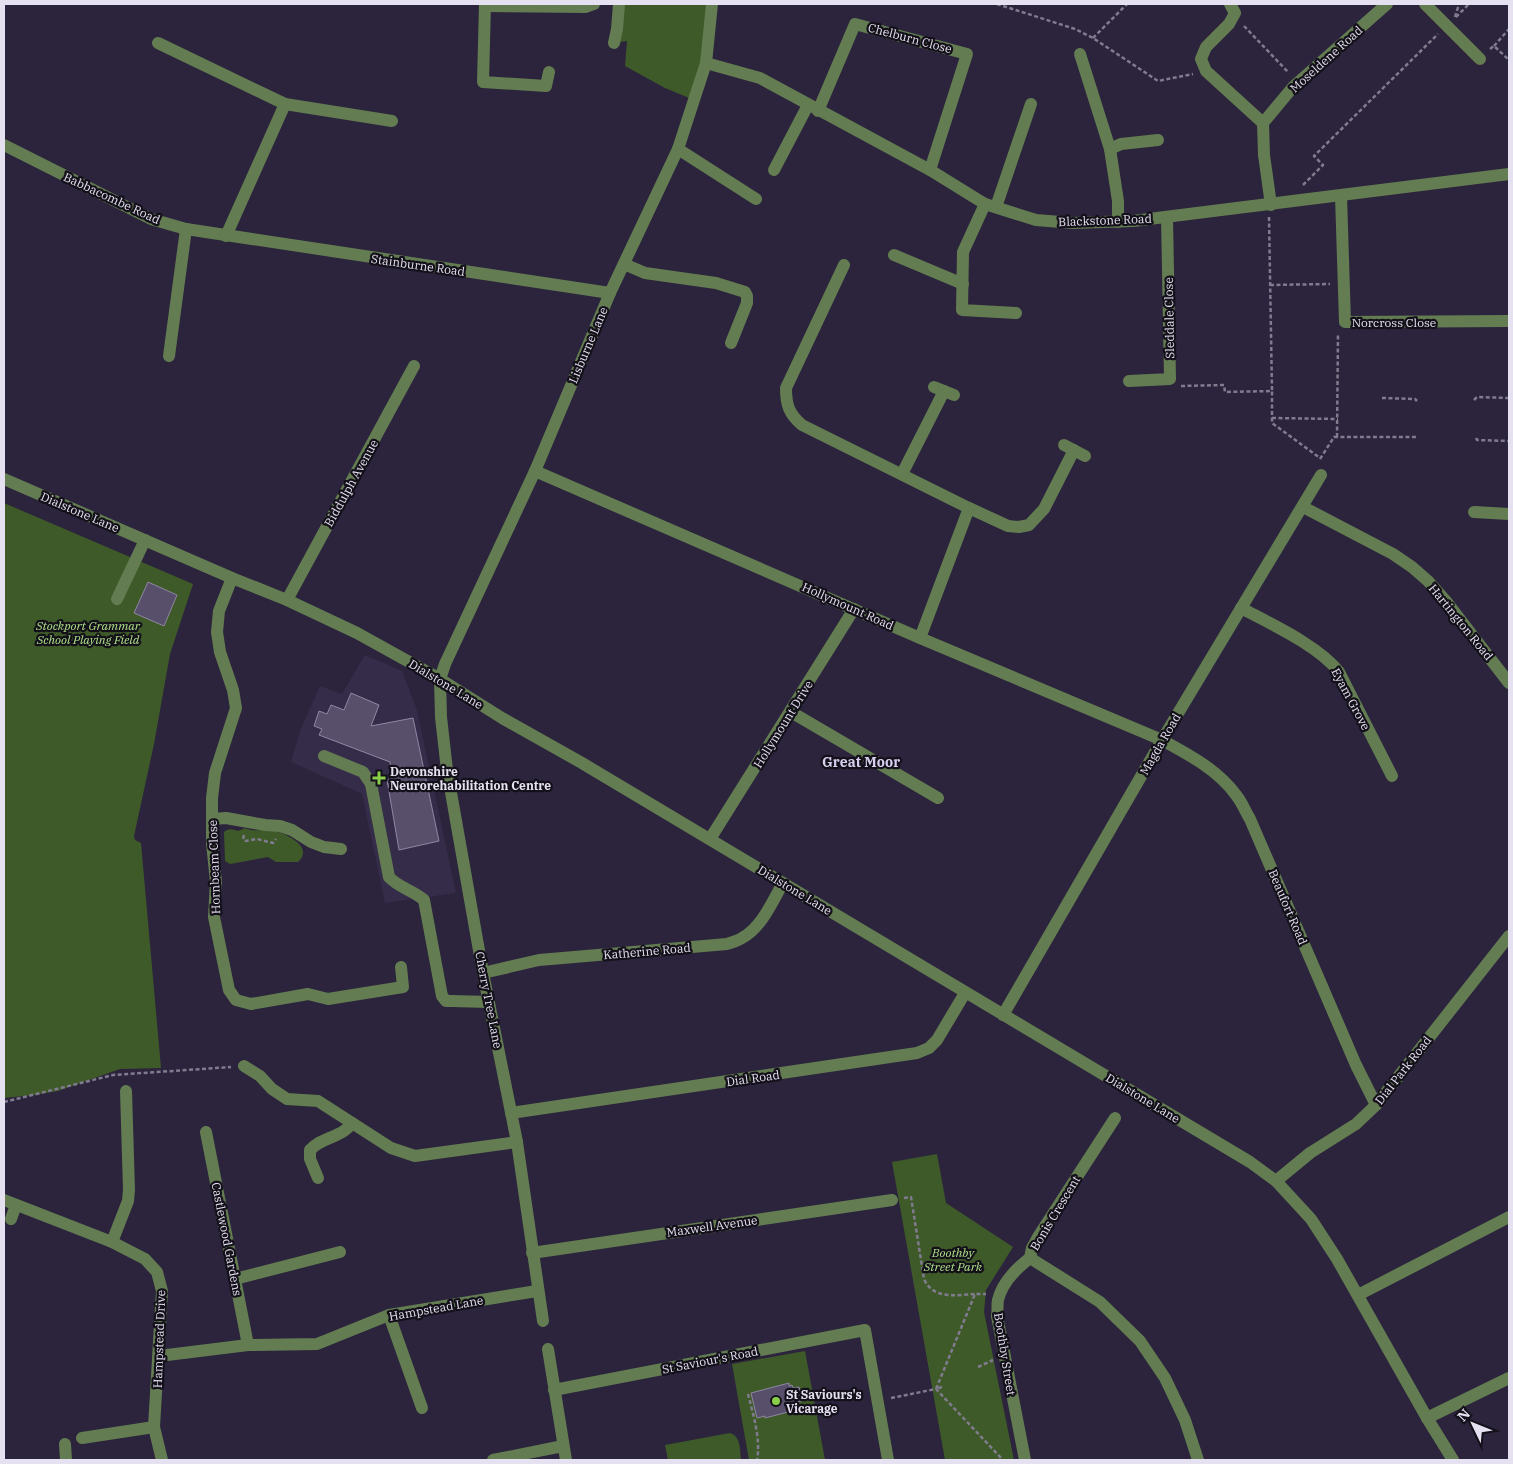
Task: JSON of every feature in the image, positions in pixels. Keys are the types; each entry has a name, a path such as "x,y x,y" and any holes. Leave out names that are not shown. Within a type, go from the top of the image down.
{"street":[{"path":"549,72 546,86 483,82 485,5 586,7 594,4"},
{"path":"614,43 617,30 618,4"},
{"name":"Lisburne Lane","path":"440,679 445,664 535,471 610,293 678,149 706,64 712,4"},
{"path":"1230,4 1234,13 1232,19 1206,47 1201,59 1206,71 1263,123 1264,155 1270,205"},
{"name":"Moseldene Road","path":"1263,123 1293,87 1387,4"},
{"path":"1425,4 1451,22 1480,59"},
{"name":"Chelburn Close","path":"813,108 855,24 967,54 930,170"},
{"path":"158,43 286,104 392,121"},
{"path":"1080,54 1110,149 1118,201 1118,222"},
{"name":"Blackstone Road","path":"706,64 760,78 930,170 990,206 1036,220 1072,223 1118,222 1270,205 1509,174"},
{"path":"226,236 286,104"},
{"path":"1016,313 962,310 963,252 990,206 1031,104"},
{"path":"774,170 813,108"},
{"path":"1110,149 1121,144 1158,140"},
{"name":"Babbacombe Road","path":"4,145 151,218 186,229 226,236"},
{"path":"678,149 756,199"},
{"name":"Norcross Close","path":"1341,196 1345,322 1509,321"},
{"name":"Sleddale Close","path":"1168,217 1170,379"},
{"path":"170,356 186,229"},
{"name":"Stainburne Road","path":"226,236 610,293"},
{"path":"894,255 962,284"},
{"path":"624,264 645,273 716,283 745,292 747,303 731,343"},
{"path":"844,265 830,283 786,388 789,410 802,425 1008,526 1019,527 1029,525 1044,509 1074,450"},
{"name":"Biddulph Avenue","path":"287,600 414,366"},
{"path":"1129,381 1170,379"},
{"path":"902,474 944,391"},
{"name":"Hollymount Road","path":"535,471 920,638 1162,740"},
{"name":"Magda Road","path":"1003,1014 1162,740 1321,475"},
{"name":"Dialstone Lane","path":"4,479 287,600 356,633 440,679 502,718 582,763 1250,1162 1276,1181 1311,1219 1337,1259 1452,1460"},
{"name":"Hartington Road","path":"1303,507 1393,554 1412,567 1445,600 1509,682"},
{"path":"920,638 969,508"},
{"path":"1474,512 1509,514"},
{"path":"117,599 145,540"},
{"name":"Hornbeam Close","path":"232,578 219,611 217,632 220,652 233,690 236,708 215,773 212,798 212,843 216,882 214,917 229,990 236,1000 252,1004 308,994 328,999 403,986 401,967"},
{"name":"Eyam Grove","path":"1241,608 1316,650 1332,664 1339,672 1392,776"},
{"name":"Hollymount Drive","path":"710,839 854,609"},
{"name":"Cherry Tree Lane","path":"440,679 441,717 447,770 483,973 516,1142 543,1321"},
{"path":"791,712 938,798"},
{"name":"Beaufort Road","path":"1162,740 1215,773 1236,795 1250,819 1356,1065 1376,1105"},
{"path":"324,756 363,772 371,784 390,877 397,885 410,889 424,900 442,996 446,1000 452,1001 489,1002"},
{"path":"212,819 226,818 280,826 292,830 311,842 324,847 341,848"},
{"name":"Katherine Road","path":"483,973 539,960 727,944 742,938 753,929 762,919 783,883"},
{"name":"Dial Park Road","path":"1276,1181 1310,1153 1356,1124 1376,1105 1509,936"},
{"name":"Dial Road","path":"511,1114 918,1053 929,1048 937,1040 965,993"},
{"path":"244,1066 260,1076 272,1090 286,1099 318,1101 391,1148 415,1156 516,1142"},
{"path":"112,1242 128,1200 129,1190 121,1107 126,1091"},
{"name":"Bonis Crescent","path":"1116,1118 1038,1237 1032,1248 1030,1258 1100,1302 1140,1341 1165,1378 1185,1420 1198,1460"},
{"path":"318,1178 310,1159 310,1150 348,1129 352,1123"},
{"name":"Castlewood Gardens","path":"206,1132 248,1345"},
{"name":"Hampstead Drive","path":"4,1200 112,1242 145,1260 157,1272 162,1291 154,1427 162,1460"},
{"name":"Maxwell Avenue","path":"532,1253 892,1200"},
{"path":"11,1219 16,1205"},
{"path":"1358,1295 1509,1216"},
{"path":"235,1279 340,1252"},
{"name":"Boothby Street","path":"1025,1460 997,1316 998,1301 1003,1288 1020,1265 1030,1258"},
{"name":"Hampstead Lane","path":"159,1356 248,1345 317,1344 389,1315 537,1291"},
{"path":"389,1315 422,1408"},
{"name":"St Saviour's Road","path":"554,1390 865,1330 878,1401"},
{"path":"548,1349 566,1460"},
{"path":"1427,1418 1509,1378"},
{"path":"878,1401 888,1460"},
{"path":"82,1438 154,1427"},
{"path":"65,1444 66,1460"},
{"path":"493,1460 563,1446"}],"path":[{"path":"997,4 1075,29 1093,38 1158,82 1206,71"},
{"path":"1093,38 1128,4"},
{"path":"1451,22 1459,4"},
{"path":"1286,203 1323,165 1314,156 1469,4"},
{"path":"1232,19 1241,23 1286,70"},
{"path":"1480,59 1509,29"},
{"path":"1494,46 1509,60"},
{"path":"1270,205 1272,423 1320,458"},
{"path":"1270,285 1344,284"},
{"path":"1337,437 1338,327 1345,322"},
{"path":"1170,379 1178,386 1224,385 1224,392 1272,391"},
{"path":"1474,400 1477,397 1509,398"},
{"path":"1382,398 1417,400"},
{"path":"1272,418 1338,419"},
{"path":"1321,475 1320,458 1334,437 1418,437"},
{"path":"1476,438 1477,440 1509,441"},
{"path":"892,1200 911,1197 924,1279 933,1291 947,1295 985,1294 998,1301"},
{"path":"936,1389 975,1294"},
{"path":"878,1401 942,1388"},
{"path":"936,1389 1003,1460"},
{"path":"748,1394 758,1448 757,1460"}],"shaded area":[{"name":"Devonshire Neurorehabilitation Centre","path":"365,655 402,671 417,710 456,893 385,903 362,794 291,762 300,731 320,686 342,694"}],"green space":[{"path":"619,4 712,4 694,100 665,88 625,66 627,41 614,43"},
{"name":"Stockport Grammar School Playing Field","path":"4,503 193,584 170,654 154,744 134,836 135,840 141,843 161,1068 120,1069 58,1091 4,1098"},
{"path":"245,828 272,830 287,835 298,842 303,851 302,857 298,862 276,862 268,857 230,864 225,861 224,832 231,829 238,831"},
{"name":"Boothby Street Park","path":"937,1154 946,1203 1013,1247 986,1290 984,1312 1014,1460 945,1460 892,1162"},
{"path":"805,1351 825,1460 749,1460 732,1364"},
{"path":"730,1433 738,1440 741,1460 668,1460 665,1445"}],"building":[{"path":"148,582 177,595 164,626 134,613"},
{"path":"351,693 379,705 371,726 413,718 439,841 399,850 387,780 392,779 390,762 319,735 322,729 314,726 319,711 327,714 331,705 344,710"},
{"name":"St Saviours's Vicarage","path":"789,1383 789,1386 792,1385 793,1388 799,1387 802,1401 795,1402 796,1407 787,1410 788,1412 765,1418 765,1416 757,1418 751,1393"}],"place":[{"name":"Devonshire Neurorehabilitation Centre","path":"379,778"},
{"name":"St Saviours's Vicarage","path":"776,1401"}],"district":[{"name":"Great Moor","path":"861,762"}]}
